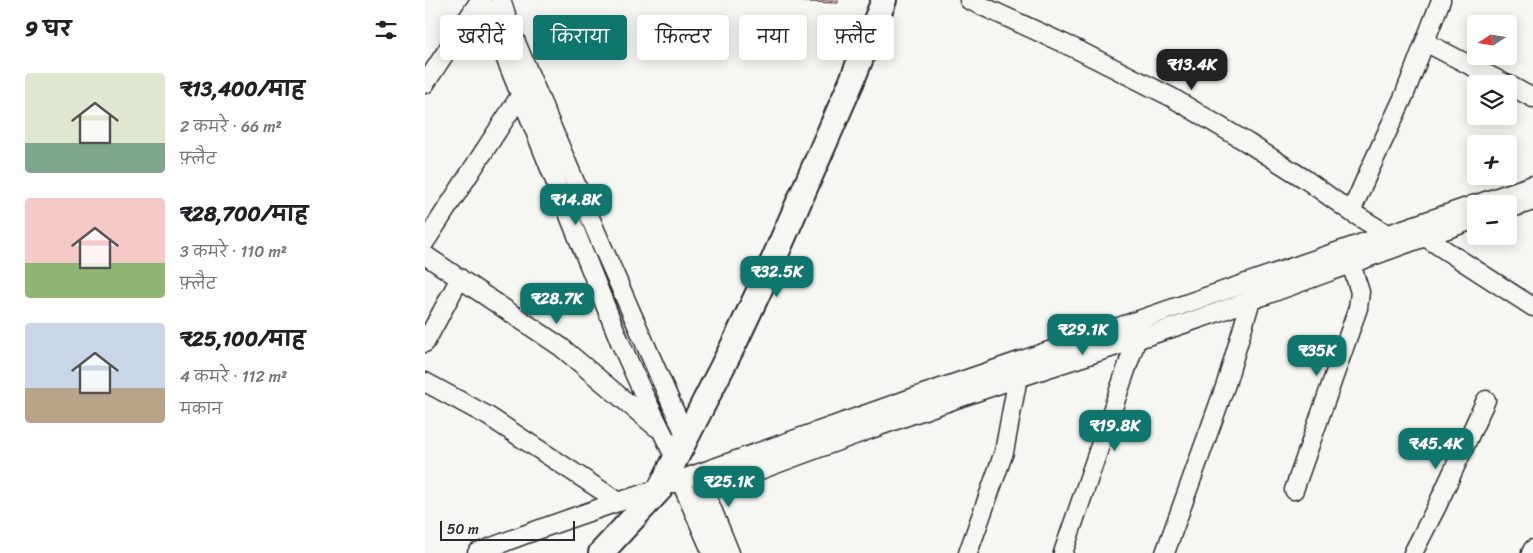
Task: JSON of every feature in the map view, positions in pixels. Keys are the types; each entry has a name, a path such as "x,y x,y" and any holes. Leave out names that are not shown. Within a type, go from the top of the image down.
{"street":[{"path":"425,84 481,0"},
{"path":"481,0 620,342 662,432 672,476 712,553"},
{"path":"501,0 513,35 596,232 686,437"},
{"path":"601,553 672,476 686,437 736,340 777,252 851,83 883,0"},
{"path":"969,0 1076,49 1171,97 1297,174 1351,212 1387,234"},
{"path":"1351,212 1404,96 1441,0"},
{"path":"1425,42 1489,75"},
{"path":"1517,89 1533,98"},
{"path":"425,242 520,96"},
{"path":"1508,195 1533,185"},
{"path":"1517,206 1533,201"},
{"path":"477,553 619,502 672,476 698,474 909,398 1387,234 1467,210"},
{"path":"705,491 1018,377 1135,341 1351,264 1425,237 1467,213"},
{"path":"1425,237 1533,306"},
{"path":"425,255 561,347 662,432"},
{"path":"1295,490 1358,308 1360,292 1351,264"},
{"path":"425,343 460,278"},
{"path":"1165,553 1226,384 1245,302 1234,287"},
{"path":"1063,553 1135,341"},
{"path":"969,553 1004,452 1018,377"},
{"path":"425,382 488,416 619,502"},
{"path":"1413,553 1487,400"},
{"path":"698,474 730,553"},
{"path":"1531,553 1533,549"}],"building":[{"path":"803,0 838,0 838,3 803,2"}]}
